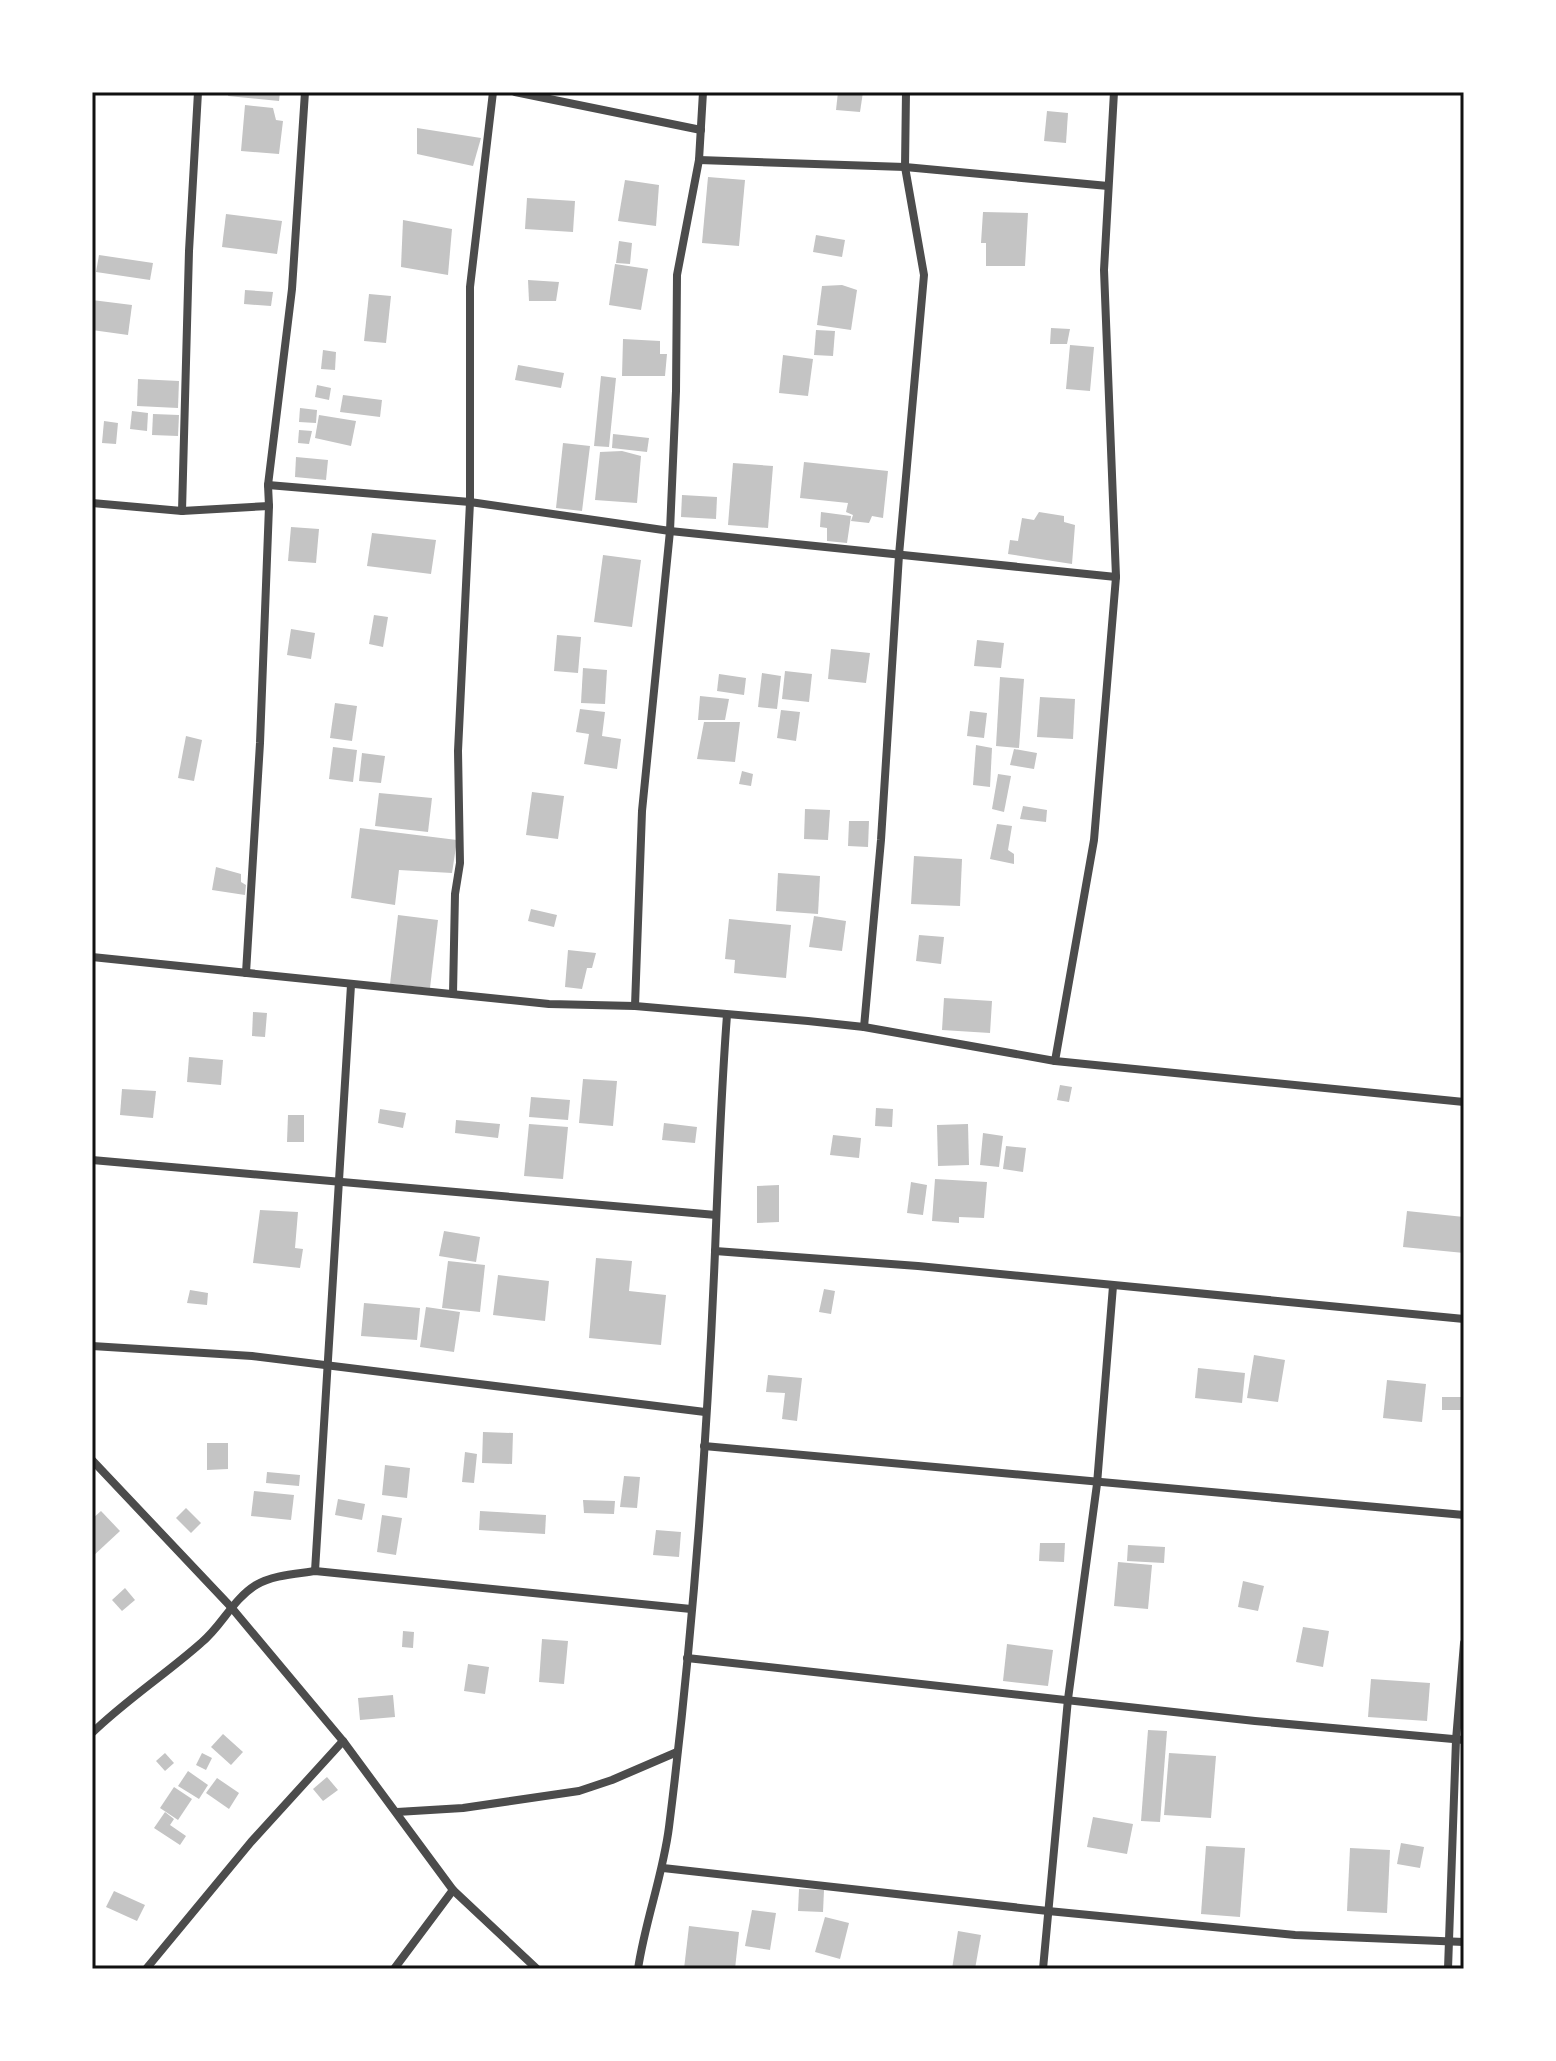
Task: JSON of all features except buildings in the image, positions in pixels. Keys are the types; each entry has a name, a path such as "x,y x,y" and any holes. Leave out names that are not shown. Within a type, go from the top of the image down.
{"street":[{"path":"182,511 189,251 198,92"},
{"path":"246,973 260,743 268,485 292,289 305,92"},
{"path":"453,994 455,894 460,863 458,751 470,502 470,287 493,92"},
{"path":"515,92 701,130"},
{"path":"635,1006 642,811 670,531 677,275 699,160 703,92"},
{"path":"864,1027 881,840 899,555 924,275 905,167 906,92"},
{"path":"1055,1061 1094,840 1116,577 1104,270 1114,92"},
{"path":"699,160 905,167 1108,186"},
{"path":"268,485 470,502 670,531 1116,577"},
{"path":"92,503 182,511 269,506"},
{"path":"92,957 549,1004 703,1010 727,1015 864,1027 1055,1061 1464,1102"},
{"path":"315,1571 351,985"},
{"path":"638,1969 663,1868 687,1658 704,1446 727,1015"},
{"path":"92,1160 716,1215"},
{"path":"715,1251 918,1266 1464,1319"},
{"path":"1043,1969 1068,1699 1097,1484 1113,1286"},
{"path":"92,1346 252,1356 705,1412"},
{"path":"704,1446 1464,1515"},
{"path":"92,1460 231,1607 343,1741 453,1890 537,1969"},
{"path":"92,1733 136,1693 202,1643 231,1607 256,1585 277,1577 315,1571 691,1609"},
{"path":"1448,1969 1464,1643"},
{"path":"687,1658 1255,1721 1460,1740"},
{"path":"146,1969 251,1842 343,1741"},
{"path":"397,1812 463,1808 579,1791 677,1752"},
{"path":"663,1868 1295,1935 1464,1942"},
{"path":"394,1969 453,1890"}]}
